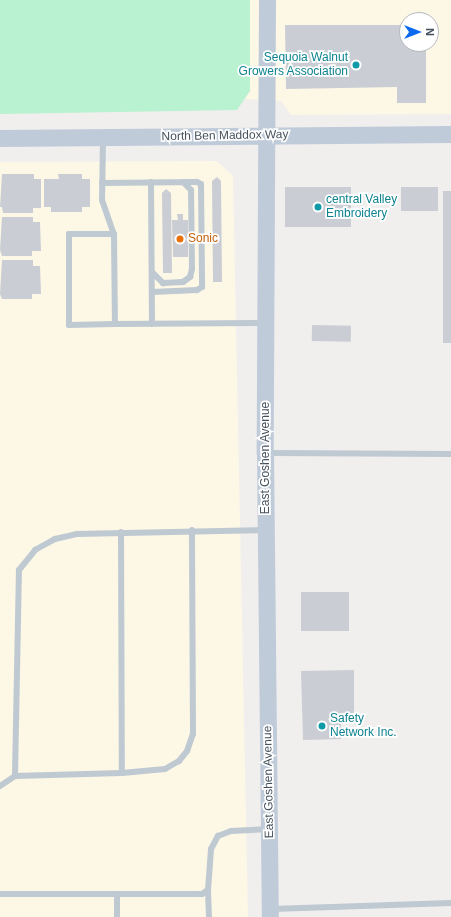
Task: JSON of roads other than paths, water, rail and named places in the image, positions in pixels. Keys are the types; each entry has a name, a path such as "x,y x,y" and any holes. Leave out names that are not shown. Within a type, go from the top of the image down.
{"street":[{"name":"East Goshen Avenue","path":"267,0 268,136 265,323 265,453 270,913"},
{"name":"North Ben Maddox Way","path":"0,138 451,134"}],"lane":[{"path":"103,137 102,200 114,234 115,324"},
{"path":"151,182 152,324"},
{"path":"152,272 163,283 183,282 190,277 192,269 191,190 183,182"},
{"path":"102,183 197,182 203,189 202,287 196,290 152,292"},
{"path":"114,234 69,234 69,324 265,323"},
{"path":"265,453 451,454"},
{"path":"15,776 19,570 35,550 55,539 77,534 192,530 266,530"},
{"path":"0,786 15,776 122,773 165,769 179,761 189,746 193,734 192,530"},
{"path":"121,532 122,773"},
{"path":"209,917 208,890 211,849 218,836 232,831 270,829"},
{"path":"0,894 202,894 208,890"},
{"path":"116,917 117,894"},
{"path":"270,913 451,903"}],"place":[{"name":"Sequoia Walnut Growers Association","path":"356,65"},
{"name":"central Valley Embroidery","path":"318,207"},
{"name":"Sonic","path":"180,239"},
{"name":"Safety Network Inc.","path":"322,726"}]}
